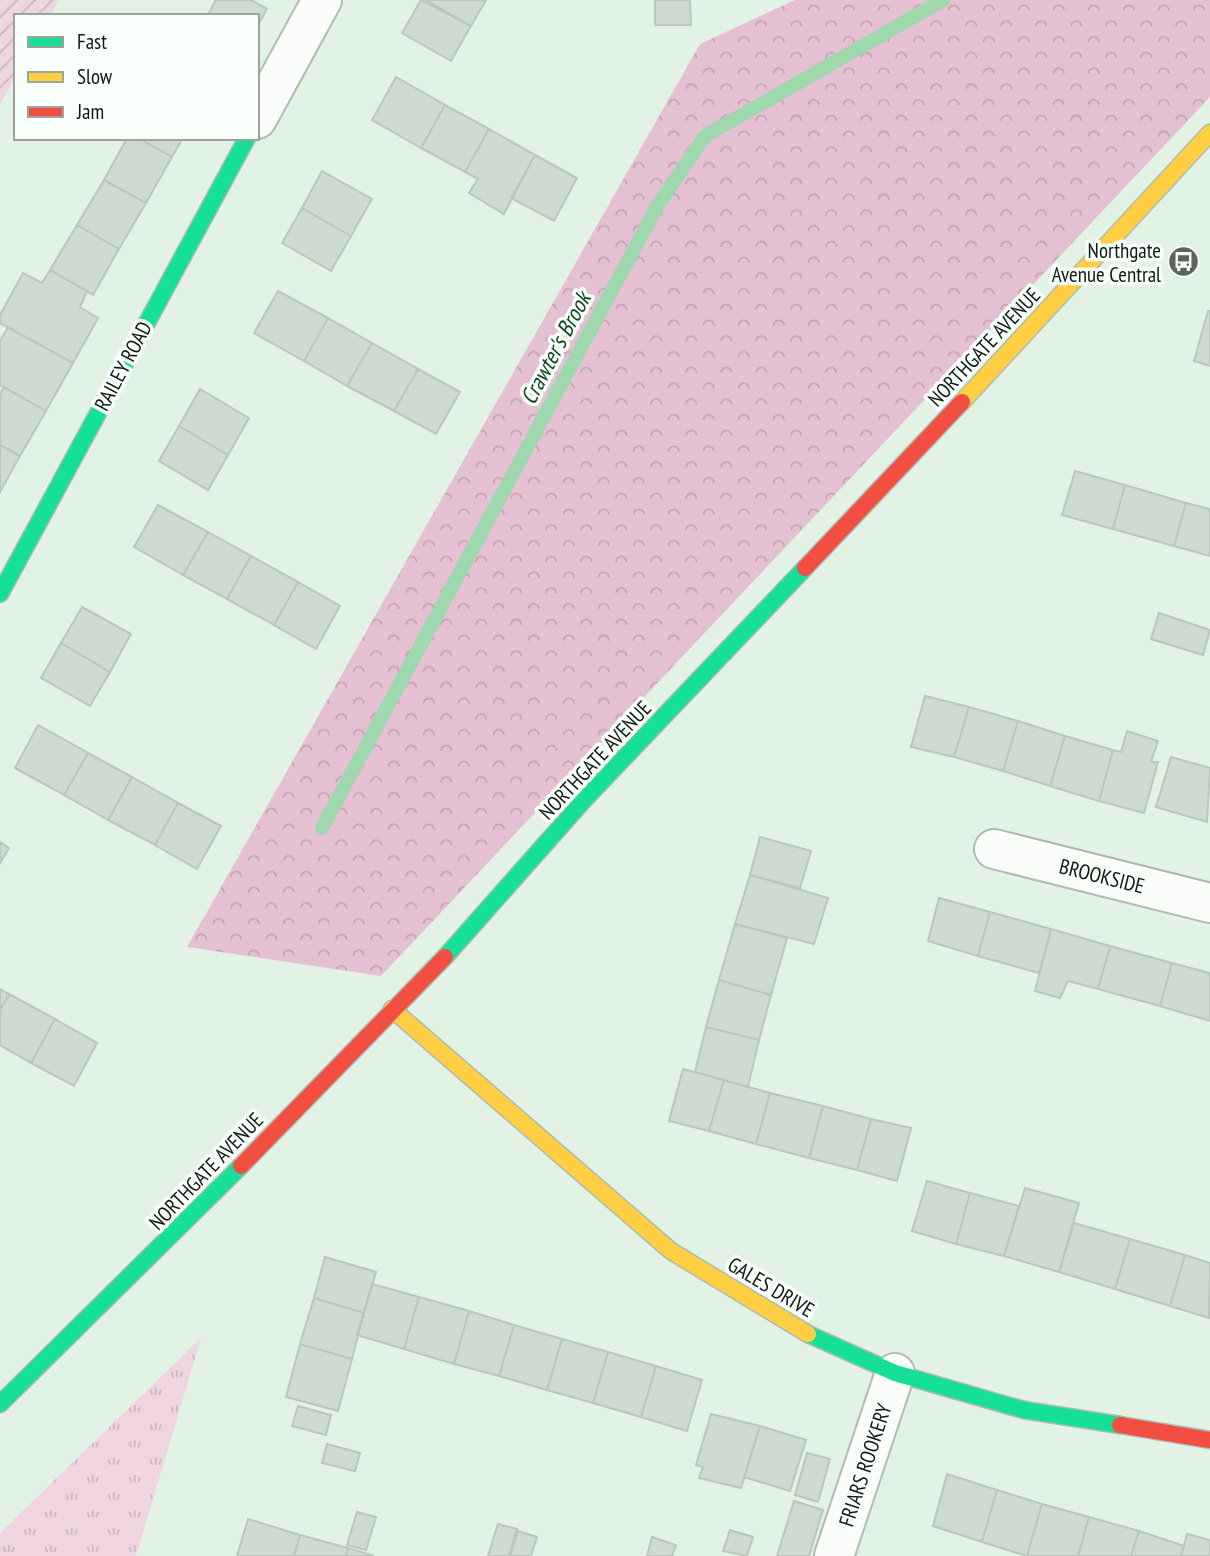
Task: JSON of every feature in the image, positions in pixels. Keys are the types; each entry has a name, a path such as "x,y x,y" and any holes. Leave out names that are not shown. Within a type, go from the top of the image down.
{"main road":[{"name":"NORTHGATE AVENUE","path":"0,1404 153,1256 463,938 585,799 938,428 1210,133"},
{"name":"RAILEY ROAD","path":"0,594 246,140"},
{"name":"GALES DRIVE","path":"392,1009 455,1061 519,1123 671,1251 804,1332 895,1373 1024,1410 1210,1440"}],"street":[{"path":"259,115 322,0"},
{"name":"BROOKSIDE","path":"994,849 1210,903"},
{"name":"FRIARS ROOKERY","path":"834,1556 895,1373"}],"green space":[{"path":"0,0 59,0 51,14 14,14 14,80 0,104"},
{"path":"795,0 1210,0 1210,97 381,976 187,947 700,44"},
{"path":"201,1338 136,1556 0,1556 0,1533"}],"building":[{"path":"216,0 251,0 267,9 259,23 259,14 208,14"},
{"path":"421,0 471,26 451,61 402,33"},
{"path":"426,0 486,0 471,26"},
{"path":"655,0 690,0 691,25 655,25"},
{"path":"396,77 445,105 421,148 372,120"},
{"path":"445,105 489,129 465,172 421,148"},
{"path":"489,129 535,155 504,214 469,193 478,179 465,172"},
{"path":"126,140 142,140 172,157 146,203 104,180"},
{"path":"142,140 182,140 172,157"},
{"path":"535,155 577,178 554,221 511,198"},
{"path":"322,171 372,199 351,236 302,208"},
{"path":"104,180 146,203 119,249 77,225"},
{"path":"302,208 351,236 331,271 282,243"},
{"path":"77,225 119,249 93,295 50,270"},
{"path":"50,270 87,291 80,307 98,318 73,363 0,323 0,315 23,273 42,283"},
{"path":"278,291 328,318 304,361 254,333"},
{"path":"1210,311 1210,366 1194,361"},
{"path":"328,318 372,343 347,386 304,361"},
{"path":"8,327 73,363 46,411 0,385 0,341"},
{"path":"372,343 418,369 394,411 347,386"},
{"path":"418,369 460,392 436,434 394,411"},
{"path":"4,387 46,411 20,456 0,445 0,394"},
{"path":"200,389 249,418 228,455 179,426"},
{"path":"179,426 228,455 208,490 159,461"},
{"path":"0,445 20,456 0,492"},
{"path":"1075,471 1125,485 1113,529 1062,515"},
{"path":"1125,485 1186,503 1174,546 1113,529"},
{"path":"1186,503 1210,509 1210,556 1174,546"},
{"path":"158,505 208,532 183,575 134,547"},
{"path":"208,532 251,556 227,599 183,575"},
{"path":"251,556 298,582 274,625 227,599"},
{"path":"298,582 340,606 316,649 274,625"},
{"path":"82,607 131,634 110,672 61,643"},
{"path":"1159,613 1210,630 1203,655 1151,639"},
{"path":"61,643 110,672 90,706 41,678"},
{"path":"925,696 969,707 954,757 911,747"},
{"path":"969,707 1018,721 1003,771 954,757"},
{"path":"1018,721 1065,736 1050,786 1003,771"},
{"path":"38,725 88,753 64,795 15,768"},
{"path":"1127,731 1158,741 1151,762 1158,762 1144,813 1099,801 1113,750 1121,752"},
{"path":"1065,736 1113,750 1099,801 1050,786"},
{"path":"88,753 132,777 108,820 64,795"},
{"path":"1171,757 1210,768 1207,822 1156,807"},
{"path":"132,777 178,803 155,845 108,820"},
{"path":"178,803 221,826 197,869 155,845"},
{"path":"760,837 811,851 800,888 750,875"},
{"path":"0,842 9,848 0,863"},
{"path":"750,875 828,898 814,944 735,924"},
{"path":"939,898 990,912 978,956 928,941"},
{"path":"990,912 1051,929 1039,973 978,956"},
{"path":"735,924 787,938 771,995 719,980"},
{"path":"1051,929 1110,946 1098,989 1068,981 1060,998 1035,991"},
{"path":"1110,946 1172,963 1160,1006 1098,989"},
{"path":"1172,963 1210,973 1210,1021 1160,1006"},
{"path":"719,980 771,995 759,1040 706,1027"},
{"path":"0,989 9,994 0,1010"},
{"path":"9,994 55,1019 31,1063 0,1045 0,1010"},
{"path":"55,1019 97,1043 74,1086 31,1063"},
{"path":"706,1027 759,1040 748,1087 695,1072"},
{"path":"683,1069 724,1080 709,1131 669,1121"},
{"path":"724,1080 770,1093 756,1144 709,1131"},
{"path":"770,1093 823,1106 809,1158 756,1144"},
{"path":"823,1106 871,1119 857,1170 809,1158"},
{"path":"871,1119 911,1128 897,1181 857,1170"},
{"path":"927,1181 970,1193 956,1244 912,1231"},
{"path":"1025,1188 1079,1203 1059,1272 1004,1256"},
{"path":"970,1193 1019,1206 1004,1256 956,1244"},
{"path":"1074,1223 1130,1239 1115,1289 1059,1272"},
{"path":"1130,1239 1185,1255 1170,1306 1115,1289"},
{"path":"1185,1255 1210,1263 1209,1318 1170,1306"},
{"path":"325,1257 376,1272 364,1313 314,1298"},
{"path":"372,1284 419,1297 404,1349 357,1335"},
{"path":"419,1297 469,1311 454,1364 404,1349"},
{"path":"314,1298 364,1313 352,1359 300,1344"},
{"path":"469,1311 514,1325 499,1376 454,1364"},
{"path":"514,1325 562,1339 547,1390 499,1376"},
{"path":"562,1339 608,1352 593,1403 547,1390"},
{"path":"300,1344 352,1359 338,1411 286,1397"},
{"path":"608,1352 656,1366 641,1417 593,1403"},
{"path":"656,1366 702,1380 687,1431 641,1417"},
{"path":"298,1406 331,1415 326,1435 292,1426"},
{"path":"711,1414 760,1426 741,1488 699,1478 703,1467 696,1465"},
{"path":"760,1426 806,1440 790,1491 744,1477"},
{"path":"327,1444 360,1453 355,1471 322,1463"},
{"path":"807,1453 830,1459 818,1502 795,1495"},
{"path":"947,1474 997,1490 982,1542 933,1526"},
{"path":"997,1490 1042,1504 1027,1556 982,1542"},
{"path":"794,1501 823,1510 809,1556 777,1556"},
{"path":"1042,1504 1089,1517 1078,1556 1027,1556"},
{"path":"357,1512 376,1517 366,1550 347,1545"},
{"path":"1089,1517 1139,1531 1131,1556 1078,1556"},
{"path":"248,1519 300,1535 294,1556 237,1556"},
{"path":"498,1524 517,1529 509,1556 488,1556"},
{"path":"730,1530 753,1537 747,1556 723,1551"},
{"path":"518,1531 537,1537 531,1556 510,1556"},
{"path":"1139,1531 1184,1546 1181,1556 1131,1556"},
{"path":"1187,1534 1210,1540 1210,1556 1181,1556"},
{"path":"300,1535 348,1548 346,1556 294,1556"},
{"path":"652,1537 676,1545 672,1556 647,1556"},
{"path":"348,1548 374,1556 346,1556"}],"waterway":[{"name":"Crawter's Brook","path":"322,828 658,205 705,136 943,0"}],"traffic: fast":[{"path":"0,594 246,140"},
{"path":"445,957 585,799 805,568"},
{"path":"0,1404 241,1166"},
{"path":"808,1334 895,1373 1024,1410 1120,1425"}],"traffic: slow":[{"path":"962,402 1210,133"},
{"path":"392,1009 671,1251 808,1334"}],"traffic: jam":[{"path":"805,568 962,402"},
{"path":"241,1166 445,957"},
{"path":"1120,1425 1210,1440"}],"place":[{"name":"Northgate Avenue Central","path":"1184,262"}]}
